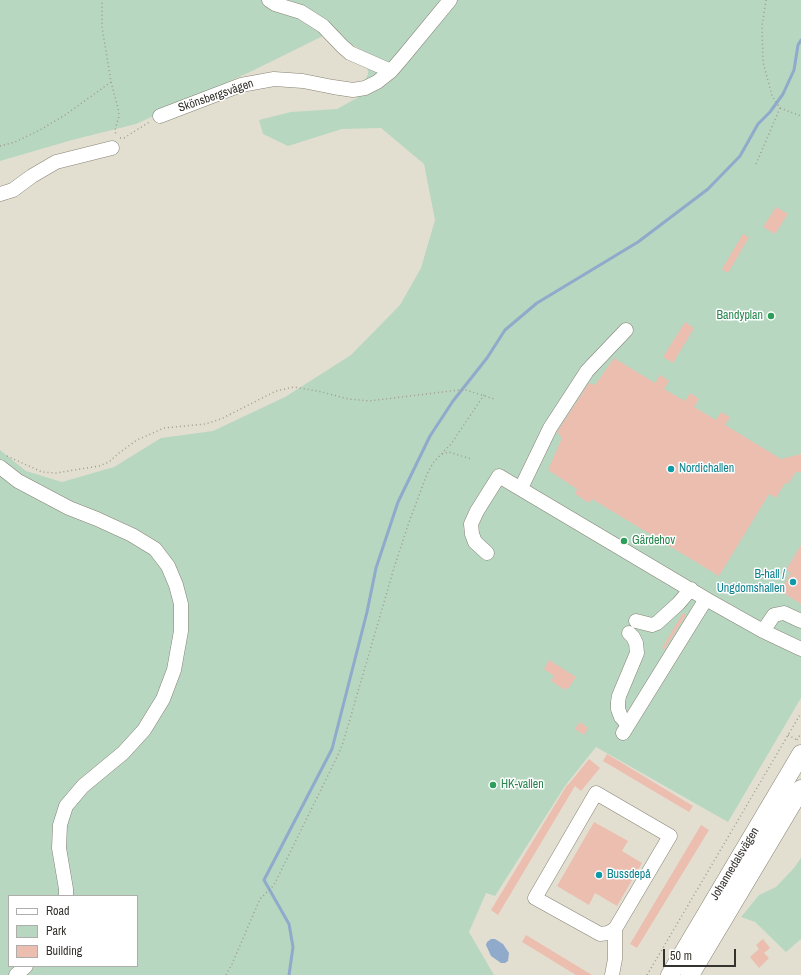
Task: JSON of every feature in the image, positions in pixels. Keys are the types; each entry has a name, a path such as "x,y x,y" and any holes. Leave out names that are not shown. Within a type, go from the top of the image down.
{"main road":[{"name":"Johannedalsvägen","path":"670,975 799,747"},
{"name":"Johannedalsvägen","path":"690,975 801,789"}],"street":[{"path":"269,0 275,4 301,12 323,26 350,53 390,71"},
{"name":"Skönsbergsvägen","path":"160,116 241,85 274,79 303,81 353,90 365,88 378,82 390,71 450,0"},
{"path":"0,194 13,190 32,176 56,162 112,148"},
{"path":"521,488 550,428 587,371 626,330"},
{"path":"0,461 18,481 69,508 132,535 155,549 168,566 176,585 180,604 181,631 174,670 163,699 144,730 123,753 83,786 66,806 60,825 59,848 66,895"},
{"path":"487,553 476,542 472,534 471,524 476,511 499,476 690,590 763,631 800,648"},
{"path":"690,590 678,604 658,622 633,627 633,637 636,644 637,653 618,702 618,709 626,729 706,599"},
{"path":"763,631 774,615 784,613 801,621"},
{"path":"596,793 670,836 615,929 608,934 600,934 535,898 596,793"},
{"path":"612,975 615,959 615,929"},
{"path":"600,934 606,951 604,975"},
{"path":"16,975 25,967"}],"path":[{"path":"102,0 102,27 111,82 119,116 115,135 118,138 124,138 160,116"},
{"path":"766,0 762,26 763,62 772,96 780,108 801,116"},
{"path":"0,146 15,142 65,116 111,82"},
{"path":"756,164 780,108"},
{"path":"0,461 42,472 56,473 99,466 109,462 118,453 137,440 164,428 205,424 221,419 276,391 294,387 348,399 369,401 459,390 466,390 494,399"},
{"path":"226,975 260,899 274,884 322,789 343,743 392,575 426,474 438,457 451,444 484,396"},
{"path":"438,457 449,452 471,459"},
{"path":"647,975 801,713"},
{"path":"788,735 799,747"}],"green space":[{"path":"0,0 801,0 801,698 728,822 596,747 565,786 495,896 486,893 469,932 494,975 0,975 0,450 26,471 62,482 114,467 161,438 213,431 285,397 351,355 400,305 421,268 435,220 424,164 381,128 342,129 288,146 263,134 259,120 291,112 337,109 357,98 368,74 366,53 331,32 252,71 136,124 72,140 0,161"},
{"path":"801,858 801,939 786,952 755,922 741,917 759,895 776,887 794,868"}],"water":[{"path":"491,939 495,939 503,944 509,953 508,961 501,963 491,956 486,945"}],"building":[{"path":"776,207 788,214 775,234 763,227"},
{"path":"743,234 749,237 728,273 722,269"},
{"path":"685,322 694,328 673,363 663,357"},
{"name":"Nordichallen","path":"614,358 655,383 660,375 669,381 664,389 685,401 690,393 699,399 694,407 716,420 721,412 730,417 725,425 781,459 801,454 801,472 796,472 788,484 785,483 776,498 769,494 719,576 592,499 589,503 575,494 577,489 548,470 562,438 557,432 589,383 595,385"},
{"name":"B-hall / Ungdomshallen","path":"801,545 801,604 780,591 791,573 786,570"},
{"path":"683,613 686,615 664,650 662,648"},
{"path":"549,660 576,677 568,689 566,688 565,690 551,681 554,676 544,669"},
{"path":"580,722 588,728 584,735 575,729"},
{"path":"607,754 693,806 689,812 603,761"},
{"path":"589,759 600,768 581,791 575,786 498,915 491,910 567,785"},
{"name":"Bussdepå","path":"594,822 628,841 622,851 642,863 617,906 595,893 589,905 557,886"},
{"path":"701,825 709,830 637,948 630,944"},
{"path":"526,935 592,975 576,975 522,942"},
{"path":"763,939 770,948 764,953 769,958 759,968 750,957 759,949 756,945"}],"waterway":[{"path":"289,975 293,947 289,924 264,880 332,749 367,612 376,568 398,502 430,436 453,401 487,358 505,330 537,303 638,242 708,189 740,156 758,124 770,112 783,94 794,70 798,45 801,40"}],"place":[{"name":"Bandyplan","path":"771,316"},
{"name":"Nordichallen","path":"671,469"},
{"name":"Gärdehov","path":"624,541"},
{"name":"B-hall / Ungdomshallen","path":"793,582"},
{"name":"HK-vallen","path":"493,785"},
{"name":"Bussdepå","path":"599,875"}]}
